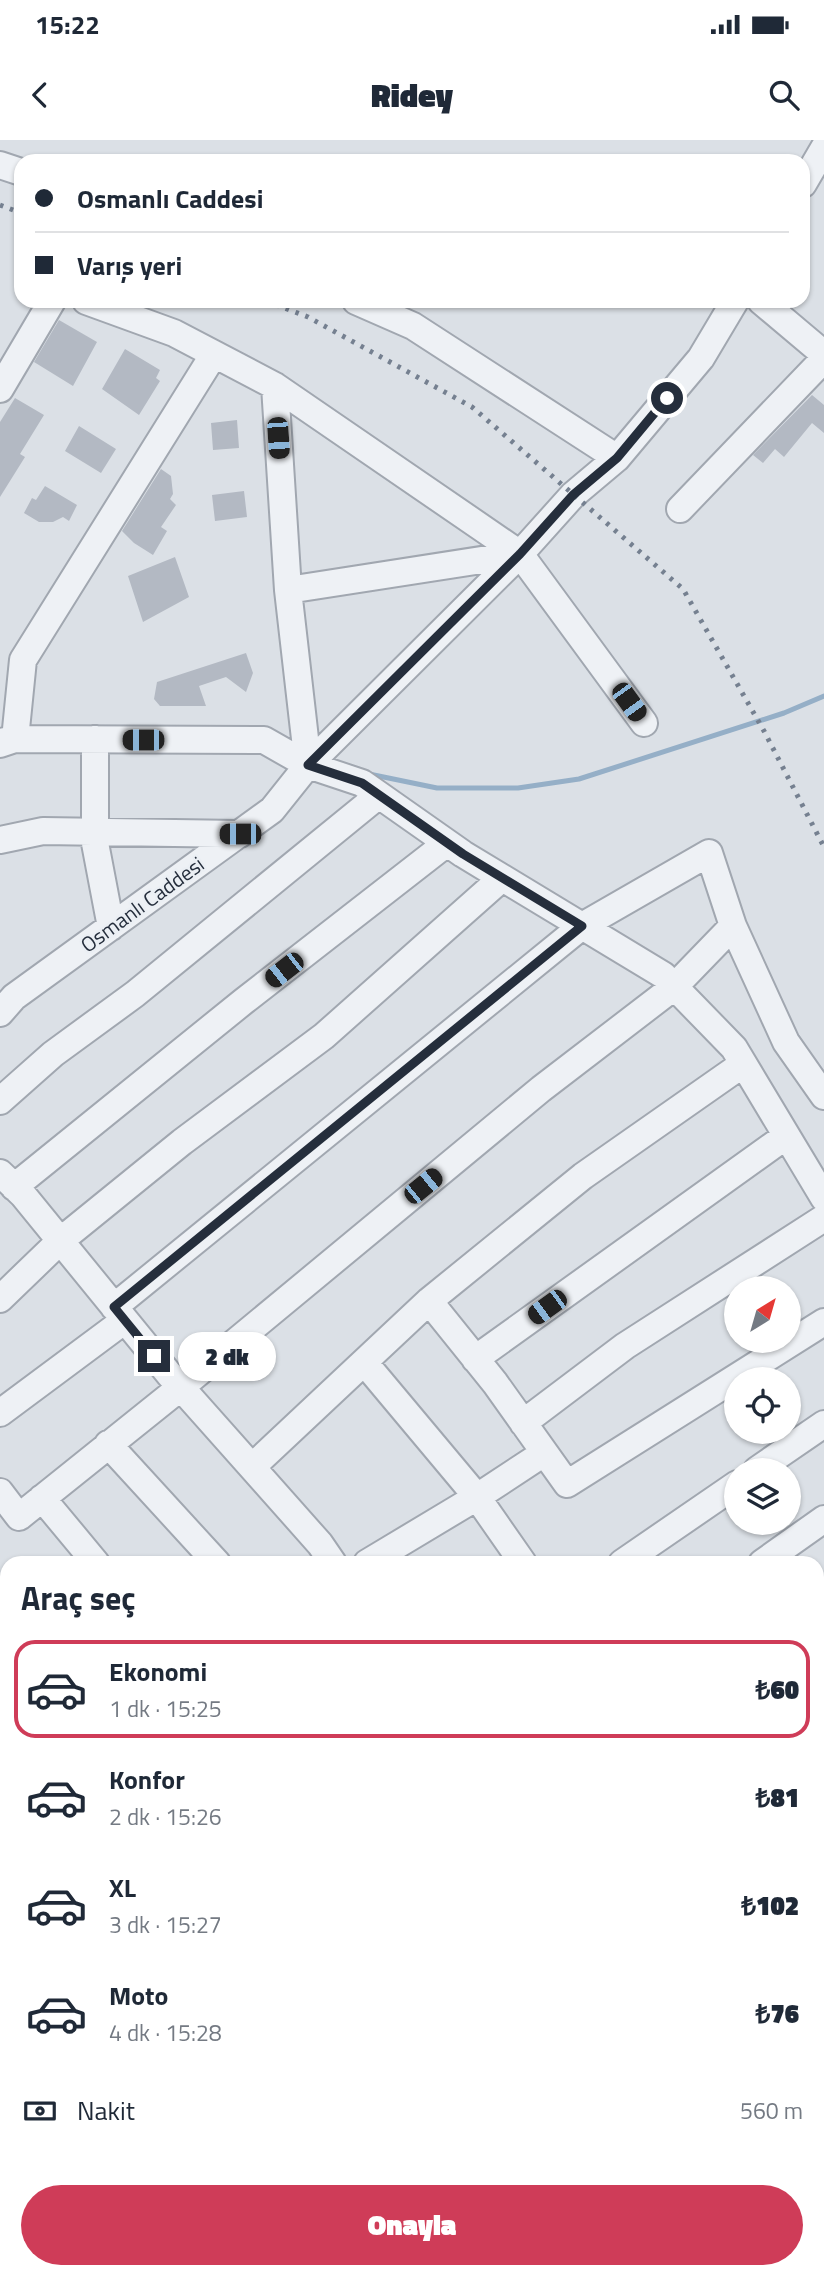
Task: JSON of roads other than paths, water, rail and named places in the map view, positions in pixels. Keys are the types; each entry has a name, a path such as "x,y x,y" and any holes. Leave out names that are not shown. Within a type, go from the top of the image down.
{"street":[{"path":"810,172 824,148"},
{"path":"0,389 48,308"},
{"path":"105,308 174,333 275,386 520,554 644,723"},
{"path":"372,308 413,326 617,458"},
{"name":"Osmanlı Caddesi","path":"0,1013 14,997 272,810 308,765 520,554 573,495 617,458 701,358 731,308"},
{"path":"680,509 824,356 769,308"},
{"path":"214,354 9,682 5,742 94,739 264,740 308,765 362,783 447,843 663,975 734,1048 824,1198"},
{"path":"275,386 288,590 308,765"},
{"path":"288,590 520,554"},
{"path":"94,739 95,843 111,927"},
{"path":"0,1101 53,1054 135,995 379,794"},
{"path":"0,840 43,831 162,835 240,834"},
{"path":"327,1556 7,1180 447,843"},
{"path":"0,1413 582,926 709,853 733,926 786,1042 824,1096"},
{"path":"0,1299 61,1241 182,1142 324,1036 502,878"},
{"path":"0,1492 19,1517 181,1387 541,1089 674,987 733,926"},
{"path":"252,1467 429,1301 583,1176 743,1064"},
{"path":"475,1359 786,1136"},
{"path":"523,1423 625,1346 824,1218"},
{"path":"429,1301 567,1484 824,1322"},
{"path":"364,1362 477,1497 518,1556"},
{"path":"774,1458 824,1424"},
{"path":"108,1444 211,1556"},
{"path":"379,1556 544,1453"},
{"path":"632,1556 724,1493"},
{"path":"42,1498 90,1556"},
{"path":"772,1556 824,1519"}],"waterway":[{"path":"369,774 437,788 518,788 579,779 784,713 824,696"}],"railway":[{"path":"0,205 14,210"},
{"path":"284,308 308,317 472,407 683,589 764,731 824,847"}]}
